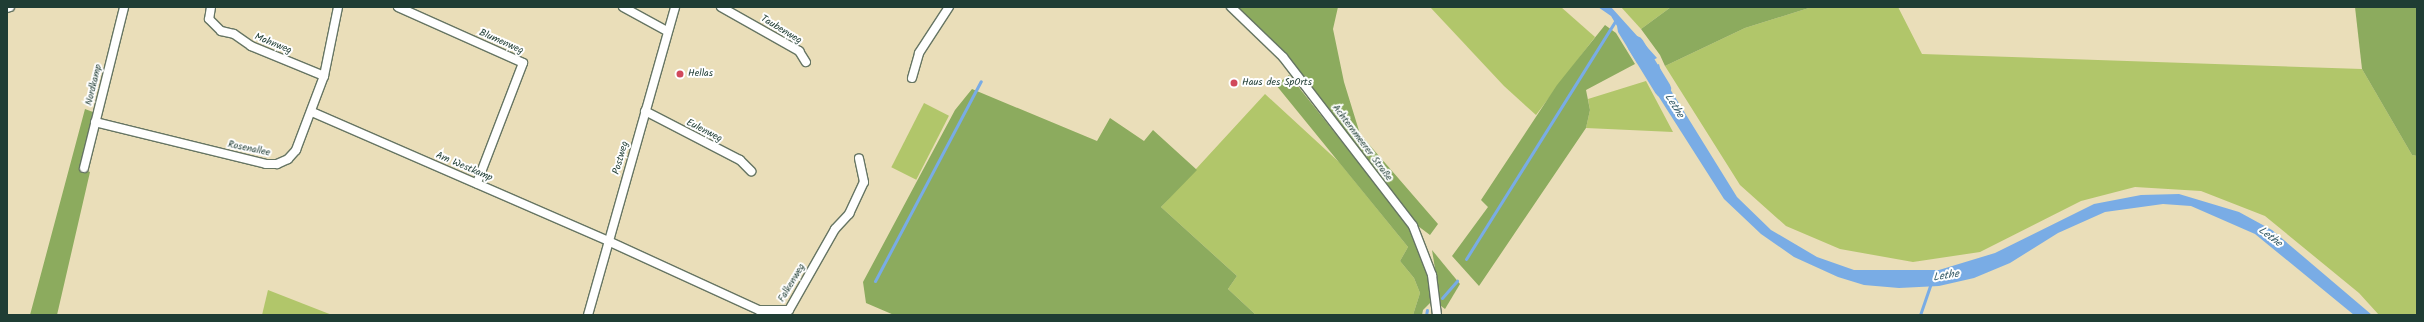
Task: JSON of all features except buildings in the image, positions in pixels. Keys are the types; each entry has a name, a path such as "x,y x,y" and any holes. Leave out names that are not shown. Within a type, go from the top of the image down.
{"street":[{"name":"Nordkamp","path":"84,168 124,7"},
{"name":"Mohnweg","path":"211,7 209,19 221,31 234,34 251,46 324,76"},
{"name":"Rosenallee","path":"95,122 266,164 277,164 288,159 296,150 312,112 324,76 338,7"},
{"name":"Blumenweg","path":"398,7 523,63 477,183"},
{"path":"623,7 667,31"},
{"name":"Postweg","path":"588,315 675,7"},
{"name":"Taubenweg","path":"721,7 799,51 806,62"},
{"path":"912,78 919,53 949,7"},
{"name":"Achternmeerer Straße","path":"1231,7 1283,57 1413,226 1432,275 1437,315"},
{"name":"Am Westkamp","path":"312,112 608,241"},
{"name":"Eulenweg","path":"645,112 740,160 750,171"},
{"name":"Falkenweg","path":"608,241 759,310 790,313 835,229 849,214 864,182 859,159"}],"green space":[{"path":"1238,7 1338,7 1333,29 1344,82 1360,134 1438,224 1430,235 1418,226 1286,54"},
{"path":"1430,7 1561,7 1595,37 1536,115 1504,86"},
{"path":"1621,7 1671,7 1641,29"},
{"path":"1671,7 1812,7 1745,28 1665,66 1660,55 1641,29"},
{"path":"1812,7 1898,7 1922,54 2362,69 2412,155 2417,156 2417,315 2379,315 2359,293 2265,216 2201,191 2135,187 2081,201 1980,252 1913,262 1840,249 1786,226 1740,185 1665,66 1745,28"},
{"path":"2355,7 2417,7 2417,156 2412,155 2362,69"},
{"path":"1605,25 1616,33 1635,64 1586,90 1590,110 1586,128 1479,286 1452,256 1488,207 1481,200 1557,85"},
{"path":"1289,75 1411,229 1428,275 1431,302 1423,310 1422,315 1413,315 1420,293 1414,278 1400,261 1408,247 1276,85"},
{"path":"1646,81 1673,132 1586,128 1590,110 1588,99"},
{"path":"972,89 1097,141 1110,118 1144,141 1153,130 1197,170 1161,207 1237,276 1228,289 1256,315 894,315 866,303 863,282 955,110"},
{"path":"1265,94 1339,162 1408,247 1400,261 1414,278 1420,293 1413,315 1256,315 1228,289 1237,276 1161,207"},
{"path":"924,103 949,116 916,180 891,167"},
{"path":"85,109 93,112 80,168 90,172 57,315 30,315"},
{"path":"1432,250 1460,284 1445,309 1441,306"},
{"path":"268,290 332,315 262,315"}],"water":[{"path":"1598,7 1611,7 1657,58 1645,64 1637,63 1618,32 1617,26 1611,16"},
{"path":"1659,64 1662,76 1737,197 1771,230 1817,257 1854,270 1939,270 1995,253 2094,204 2141,195 2179,194 2239,212 2272,230 2372,315 2354,315 2255,234 2191,206 2163,204 2105,212 2058,233 2010,263 1974,278 1939,286 1899,288 1864,285 1838,277 1794,257 1761,234 1724,199 1650,83 1648,69"}],"waterway":[{"path":"1466,259 1617,18"},
{"name":"Lethe","path":"1635,44 1662,88"},
{"path":"875,281 981,81"},
{"path":"1442,298 1457,281"},
{"path":"1920,315 1931,283"},
{"path":"1426,315 1427,310"}],"place":[{"name":"Hellas","path":"680,74"},
{"name":"Haus des SpOrts","path":"1234,83"}]}
